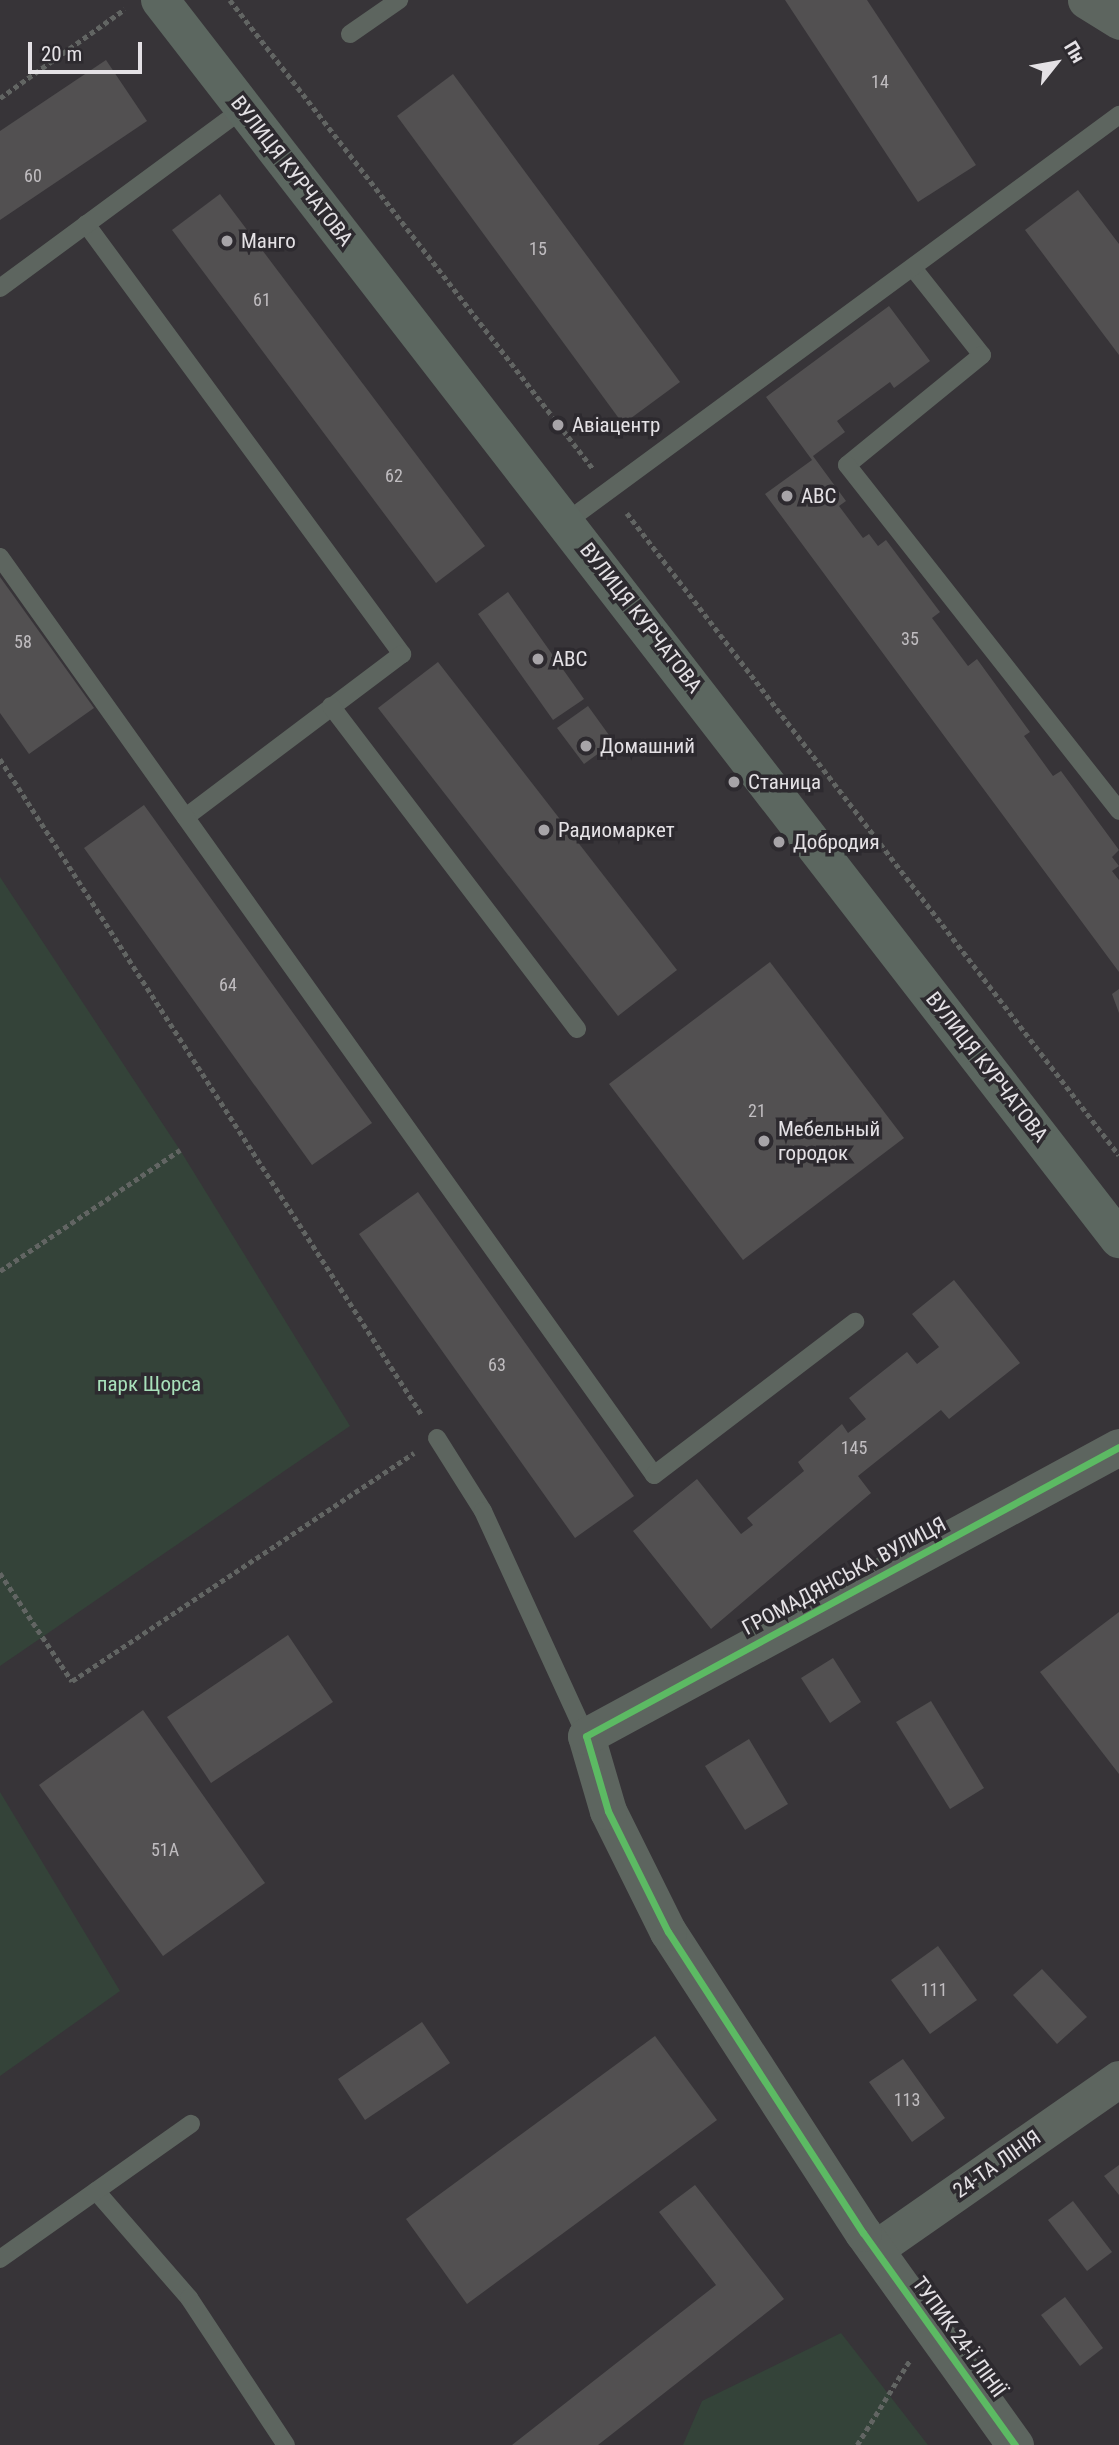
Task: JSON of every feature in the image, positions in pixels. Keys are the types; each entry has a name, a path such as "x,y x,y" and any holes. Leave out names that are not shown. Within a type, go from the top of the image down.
{"main road":[{"name":"ВУЛИЦЯ КУРЧАТОВА","path":"160,0 1119,1239"}],"street":[{"path":"1087,0 1119,20"},
{"name":"ГРОМАДЯНСЬКА ВУЛИЦЯ","path":"586,1736 1119,1447"},
{"name":"ТУПИК 24-Ї ЛІНІЇ","path":"586,1736 608,1811 668,1932 753,2070 875,2249 1015,2445"},
{"name":"24-ТА ЛІНІЯ","path":"875,2249 1119,2079"}],"lane":[{"path":"350,34 399,0"},
{"path":"0,288 244,108"},
{"path":"566,522 1119,115"},
{"path":"86,224 402,654 186,817"},
{"path":"913,268 982,355 848,465 1119,811"},
{"path":"0,557 654,1475 855,1322"},
{"path":"331,706 577,1029"},
{"path":"436,1438 483,1510 586,1736"},
{"path":"0,2259 191,2124"},
{"path":"96,2191 189,2298 286,2445"}],"path":[{"path":"0,98 137,0"},
{"path":"230,0 1119,1155"},
{"path":"0,759 436,1438 72,1682 0,1573"},
{"path":"0,1271 180,1150"},
{"path":"857,2445 904,2364"}],"green space":[{"name":"парк Щорса","path":"0,877 180,1150 350,1426 0,1666"},
{"path":"0,1792 120,1991 0,2076"},
{"path":"841,2333 928,2445 683,2445 702,2401"}],"building":[{"path":"785,0 867,0 976,165 918,202"},
{"path":"106,60 147,121 0,220 0,131"},
{"path":"453,74 680,382 623,424 397,116"},
{"path":"1078,190 1119,244 1119,355 1025,230"},
{"path":"220,194 485,546 436,583 172,230"},
{"path":"889,306 930,361 894,388 890,382 837,421 845,432 813,456 846,501 839,506 863,538 869,534 878,546 886,540 940,612 932,618 968,666 977,659 1030,732 1024,736 1053,776 1061,771 1119,850 1112,857 1119,866 1112,871 1119,880 1119,972 765,494 812,460 766,397"},
{"path":"0,577 94,708 29,754 0,713"},
{"path":"508,592 584,699 553,720 478,614"},
{"path":"438,662 677,970 618,1016 378,708"},
{"path":"588,706 614,742 584,764 557,728"},
{"path":"144,805 372,1123 312,1165 84,848"},
{"path":"770,962 904,1138 743,1260 609,1084"},
{"path":"1119,989 1119,1013 1112,994"},
{"path":"418,1192 634,1496 575,1538 359,1234"},
{"path":"954,1280 1020,1363 949,1419 941,1410 858,1476 871,1493 711,1629 633,1531 697,1479 741,1534 753,1525 747,1518 804,1471 798,1462 842,1424 848,1433 866,1419 849,1398 907,1352 917,1364 939,1347 912,1314"},
{"path":"1119,1612 1119,1774 1040,1672"},
{"path":"288,1635 333,1702 211,1783 167,1717"},
{"path":"833,1658 861,1702 830,1723 801,1678"},
{"path":"931,1701 984,1788 950,1809 896,1722"},
{"path":"143,1710 265,1883 163,1956 39,1785"},
{"path":"749,1739 788,1804 745,1830 705,1766"},
{"path":"938,1946 977,2000 930,2034 891,1980"},
{"path":"1042,1969 1087,2017 1057,2044 1013,1995"},
{"path":"422,2022 450,2063 365,2120 338,2079"},
{"path":"655,2036 717,2120 467,2304 406,2219"},
{"path":"903,2059 945,2118 912,2142 869,2082"},
{"path":"1119,2165 1119,2195 1104,2176"},
{"path":"695,2185 784,2299 598,2445 512,2445 716,2285 659,2212"},
{"path":"1073,2201 1112,2252 1087,2271 1048,2220"},
{"path":"1065,2297 1103,2348 1080,2366 1041,2315"}],"cycle path":[{"path":"1015,2445 863,2233 668,1932 608,1811 586,1736 1119,1447"}],"place":[{"name":"Манго","path":"227,241"},
{"name":"Авіацентр","path":"558,425"},
{"name":"ABC","path":"787,496"},
{"name":"АВС","path":"538,659"},
{"name":"Домашний","path":"586,746"},
{"name":"Станица","path":"734,782"},
{"name":"Радиомаркет","path":"544,830"},
{"name":"Добродия","path":"779,842"},
{"name":"Мебельный городок","path":"764,1141"}]}
